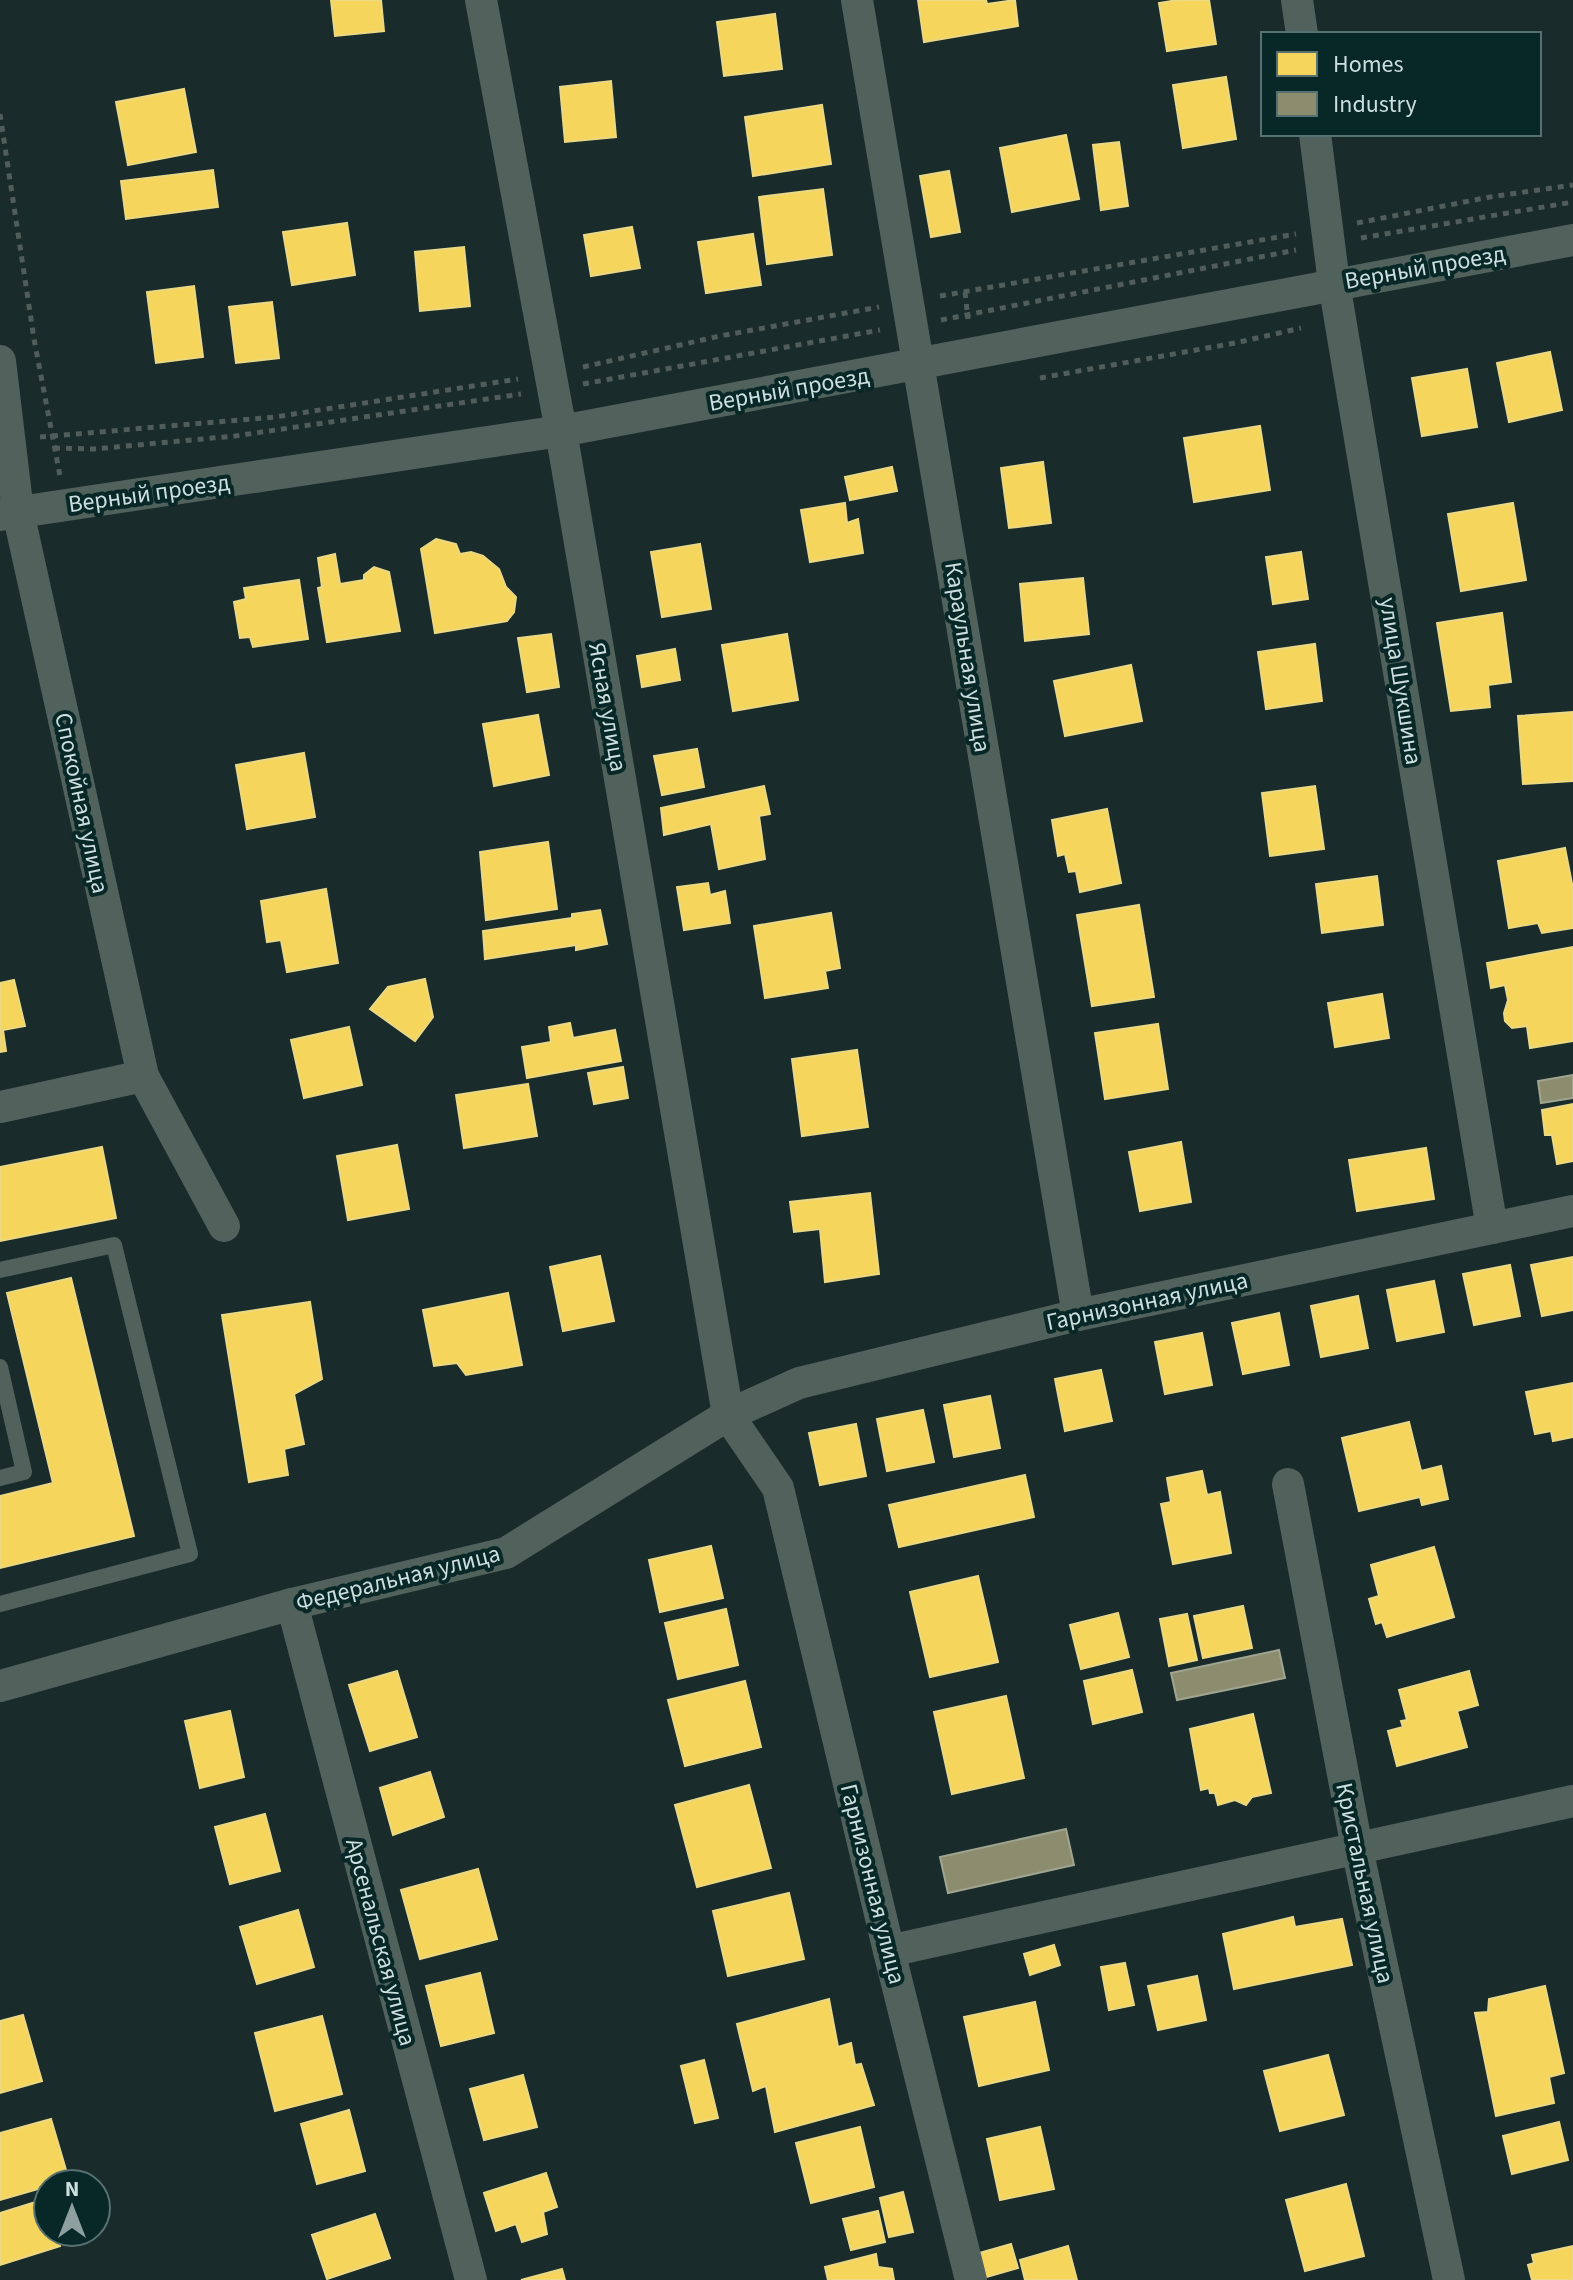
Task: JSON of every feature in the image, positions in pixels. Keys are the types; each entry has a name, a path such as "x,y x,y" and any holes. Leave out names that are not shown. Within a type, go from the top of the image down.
{"street":[{"name":"Ясная улица","path":"481,0 561,431 728,1415"},
{"name":"Караульная улица","path":"857,0 1078,1315"},
{"path":"1297,0 1302,32"},
{"name":"улица Шукшина","path":"1315,136 1334,283 1492,1228"},
{"name":"Верный проезд","path":"9,514 561,431 1573,240"},
{"name":"Спокойная улица","path":"0,361 9,441 9,514 143,1076 224,1226"},
{"path":"0,1107 143,1076"},
{"name":"Гарнизонная улица","path":"971,2280 778,1488 728,1415 799,1383 1078,1315 1573,1211"},
{"name":"Федеральная улица","path":"0,1686 292,1604 506,1553 728,1415"},
{"name":"Кристальная улица","path":"1288,1484 1357,1848 1449,2280"},
{"name":"Арсенальская улица","path":"292,1604 471,2280"},
{"path":"889,1951 1573,1801"}],"lane":[{"path":"0,1270 114,1245 190,1554 0,1604"},
{"path":"0,1367 24,1472 0,1478"}],"path":[{"path":"0,114 34,339 66,505"},
{"path":"54,448 94,449 235,436 551,381 1328,236 1490,197 1573,185"},
{"path":"9,441 275,417 551,381 720,336 911,313 1328,236 1573,202"}],"building: Homes":[{"path":"331,0 381,0 384,31 335,36"},
{"path":"918,0 986,0 987,4 1015,0 1018,26 924,42"},
{"path":"1209,0 1216,44 1167,51 1159,3"},
{"path":"775,14 782,69 724,76 717,22"},
{"path":"1226,77 1236,139 1183,148 1173,85"},
{"path":"611,81 616,137 565,142 560,87"},
{"path":"184,89 196,152 128,165 116,102"},
{"path":"822,105 831,164 753,176 745,117"},
{"path":"1066,135 1079,199 1012,212 1000,148"},
{"path":"1119,142 1128,206 1101,210 1093,145"},
{"path":"213,170 218,207 126,219 121,181"},
{"path":"949,171 960,232 931,237 920,176"},
{"path":"823,189 832,255 767,264 759,197"},
{"path":"347,223 355,275 292,285 283,232"},
{"path":"632,227 640,268 591,276 584,235"},
{"path":"753,234 761,285 706,293 698,242"},
{"path":"464,247 470,306 420,311 415,252"},
{"path":"194,286 203,357 156,363 147,292"},
{"path":"272,302 279,358 236,363 229,307"},
{"path":"1550,352 1562,410 1509,422 1497,363"},
{"path":"1467,369 1477,427 1422,436 1412,378"},
{"path":"1260,426 1270,490 1194,502 1184,438"},
{"path":"1043,462 1051,523 1009,528 1001,468"},
{"path":"892,467 897,491 850,500 845,477"},
{"path":"845,503 847,523 858,519 863,553 810,562 801,510"},
{"path":"1513,503 1526,580 1461,591 1448,514"},
{"path":"436,539 456,544 460,554 471,552 483,556 499,569 506,587 516,597 514,612 507,621 435,633 421,549"},
{"path":"700,544 711,609 662,617 651,552"},
{"path":"1301,552 1308,599 1273,604 1266,557"},
{"path":"335,554 340,584 364,580 364,575 374,567 389,572 400,631 327,642 318,588 322,587 318,558"},
{"path":"1083,578 1089,634 1025,641 1020,584"},
{"path":"299,580 308,639 253,647 250,637 240,638 234,602 246,599 244,588"},
{"path":"1502,613 1511,682 1488,685 1490,707 1451,711 1437,623"},
{"path":"551,634 559,687 527,692 518,638"},
{"path":"787,634 798,700 733,711 722,645"},
{"path":"1315,644 1322,701 1266,709 1258,652"},
{"path":"675,649 680,680 642,687 637,656"},
{"path":"1131,665 1142,721 1065,736 1054,681"},
{"path":"1573,712 1573,781 1523,784 1518,716"},
{"path":"538,715 549,775 494,786 483,724"},
{"path":"697,749 704,787 662,795 654,756"},
{"path":"304,753 315,817 247,829 236,765"},
{"path":"764,786 770,814 759,816 765,859 719,869 711,824 664,835 661,808"},
{"path":"1315,786 1324,849 1270,856 1262,793"},
{"path":"1107,809 1121,883 1080,892 1076,871 1069,872 1065,854 1058,856 1052,820"},
{"path":"548,842 557,909 486,920 480,852"},
{"path":"1565,848 1573,889 1573,928 1542,933 1538,923 1509,928 1498,861"},
{"path":"1377,876 1383,925 1322,933 1316,884"},
{"path":"708,883 710,895 725,891 730,923 684,930 677,887"},
{"path":"326,889 338,963 287,972 281,940 267,942 261,901"},
{"path":"1139,905 1154,997 1092,1006 1077,915"},
{"path":"600,910 607,944 576,950 576,945 485,959 483,931 572,918 572,914"},
{"path":"831,913 840,968 825,971 828,988 765,998 754,926"},
{"path":"1573,947 1573,1041 1530,1048 1527,1026 1512,1028 1505,1021 1508,1000 1505,985 1491,988 1487,963"},
{"path":"425,979 433,1017 415,1041 370,1009 388,987"},
{"path":"14,980 25,1026 3,1030 6,1051 0,1052 0,983"},
{"path":"1382,994 1389,1038 1335,1047 1328,1003"},
{"path":"570,1023 573,1038 615,1030 621,1061 527,1078 522,1047 551,1042 549,1027"},
{"path":"1158,1024 1168,1089 1105,1099 1095,1033"},
{"path":"349,1027 362,1085 304,1098 291,1040"},
{"path":"857,1050 868,1127 802,1136 792,1059"},
{"path":"623,1067 628,1098 594,1104 588,1073"},
{"path":"528,1084 537,1136 464,1148 456,1095"},
{"path":"1573,1104 1573,1161 1557,1164 1552,1135 1545,1135 1542,1110"},
{"path":"1181,1142 1191,1202 1140,1211 1129,1152"},
{"path":"397,1145 409,1209 348,1220 337,1156"},
{"path":"102,1147 116,1218 0,1241 0,1167"},
{"path":"1426,1148 1434,1199 1357,1211 1349,1160"},
{"path":"870,1193 879,1274 825,1282 820,1229 794,1232 790,1202"},
{"path":"600,1256 614,1321 563,1331 550,1267"},
{"path":"1573,1257 1573,1310 1542,1316 1531,1265"},
{"path":"1510,1265 1520,1316 1474,1325 1463,1274"},
{"path":"71,1278 134,1536 0,1568 0,1496 53,1483 7,1293"},
{"path":"1434,1281 1444,1332 1397,1341 1387,1290"},
{"path":"508,1293 522,1365 466,1375 457,1363 434,1366 423,1310"},
{"path":"1358,1296 1368,1348 1321,1357 1311,1306"},
{"path":"310,1302 322,1379 294,1394 304,1444 284,1449 288,1475 249,1482 222,1315"},
{"path":"1279,1313 1289,1365 1243,1374 1232,1323"},
{"path":"1202,1333 1212,1385 1165,1394 1155,1342"},
{"path":"1101,1370 1112,1421 1065,1431 1055,1379"},
{"path":"1573,1383 1573,1437 1553,1441 1551,1431 1535,1434 1526,1392"},
{"path":"990,1396 1000,1448 954,1457 944,1405"},
{"path":"923,1410 934,1462 887,1471 877,1419"},
{"path":"1409,1422 1421,1471 1441,1466 1448,1499 1422,1505 1420,1497 1359,1511 1342,1438"},
{"path":"856,1424 866,1476 820,1485 809,1433"},
{"path":"1202,1471 1207,1495 1220,1492 1231,1553 1173,1564 1161,1504 1171,1502 1167,1478"},
{"path":"1025,1475 1034,1517 899,1547 889,1505"},
{"path":"711,1546 723,1598 660,1612 649,1560"},
{"path":"1434,1547 1454,1617 1387,1637 1382,1622 1376,1624 1369,1599 1379,1596 1371,1565"},
{"path":"978,1576 998,1662 930,1677 910,1592"},
{"path":"1243,1606 1252,1648 1203,1658 1194,1616"},
{"path":"726,1609 738,1665 678,1679 665,1623"},
{"path":"1118,1613 1129,1657 1081,1669 1070,1625"},
{"path":"1187,1614 1197,1660 1169,1666 1160,1619"},
{"path":"1132,1670 1142,1712 1093,1724 1084,1681"},
{"path":"397,1671 417,1737 370,1751 349,1685"},
{"path":"1469,1671 1478,1705 1457,1711 1467,1747 1397,1766 1388,1731 1403,1727 1401,1721 1407,1720 1399,1690"},
{"path":"745,1681 761,1747 685,1766 668,1700"},
{"path":"1006,1696 1024,1778 952,1794 934,1712"},
{"path":"230,1711 244,1777 200,1788 185,1721"},
{"path":"1253,1714 1271,1793 1252,1797 1246,1805 1235,1800 1218,1805 1215,1793 1210,1793 1209,1788 1201,1790 1190,1729"},
{"path":"430,1772 444,1817 393,1835 380,1788"},
{"path":"749,1785 771,1868 697,1887 675,1805"},
{"path":"265,1814 280,1871 230,1884 215,1827"},
{"path":"478,1869 497,1939 420,1959 401,1890"},
{"path":"789,1893 804,1959 728,1976 713,1911"},
{"path":"298,1910 314,1967 257,1984 240,1927"},
{"path":"1293,1917 1295,1927 1342,1919 1352,1965 1234,1989 1223,1934"},
{"path":"1054,1945 1060,1965 1030,1975 1024,1954"},
{"path":"1125,1963 1134,2005 1109,2010 1101,1967"},
{"path":"480,1973 494,2033 441,2046 426,1986"},
{"path":"1197,1976 1206,2020 1158,2030 1148,1986"},
{"path":"1545,1986 1564,2073 1549,2077 1554,2103 1496,2116 1475,2013 1488,2012 1489,1999"},
{"path":"829,1999 838,2047 851,2043 855,2065 861,2064 874,2105 775,2132 766,2086 753,2091 737,2024"},
{"path":"1035,2002 1049,2070 979,2086 964,2017"},
{"path":"23,2015 42,2081 0,2093 0,2021"},
{"path":"322,2016 342,2094 275,2111 255,2033"},
{"path":"1328,2055 1344,2115 1280,2131 1264,2071"},
{"path":"704,2060 718,2118 695,2123 681,2066"},
{"path":"523,2075 537,2127 484,2140 470,2089"},
{"path":"349,2110 365,2171 317,2184 301,2124"},
{"path":"51,2119 65,2168 32,2168 32,2191 0,2200 0,2133"},
{"path":"1559,2122 1568,2160 1512,2174 1503,2136"},
{"path":"860,2127 874,2187 811,2203 796,2143"},
{"path":"1040,2127 1054,2189 1000,2200 987,2139"},
{"path":"546,2173 557,2207 543,2212 547,2234 522,2242 516,2224 496,2231 484,2193"},
{"path":"1346,2184 1364,2256 1305,2271 1286,2200"},
{"path":"903,2192 913,2232 889,2237 880,2198"},
{"path":"32,2203 32,2248 54,2248 0,2265 0,2213"},
{"path":"878,2211 885,2242 851,2250 843,2219"},
{"path":"375,2214 390,2258 327,2279 312,2235"},
{"path":"1011,2244 1018,2268 983,2278 976,2254"},
{"path":"1068,2246 1077,2280 1025,2280 1020,2260"},
{"path":"1573,2246 1573,2280 1532,2280 1528,2265 1534,2263 1532,2255"},
{"path":"876,2254 878,2267 892,2269 894,2280 828,2280 825,2267"},
{"path":"562,2269 565,2280 521,2280"}],"building: Industry":[{"path":"1573,1075 1573,1098 1541,1103 1538,1081"},
{"path":"1279,1650 1285,1678 1177,1700 1171,1673"},
{"path":"1066,1829 1074,1865 948,1893 940,1857"}]}
